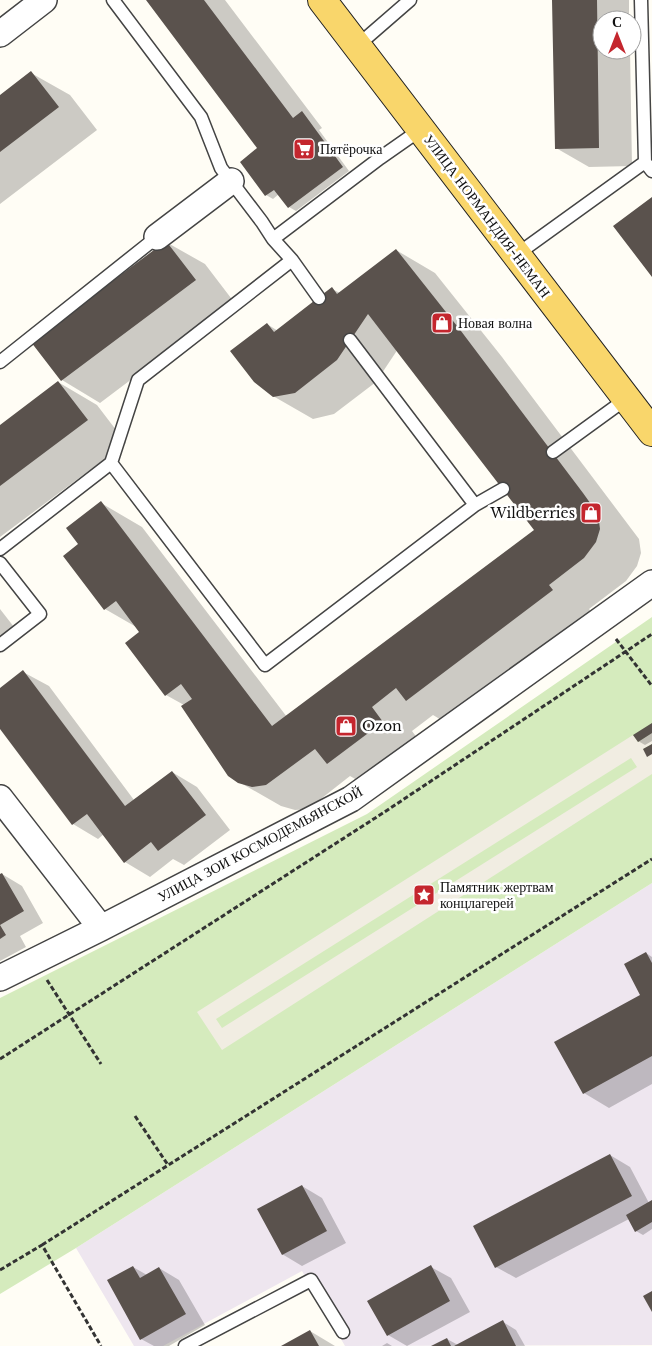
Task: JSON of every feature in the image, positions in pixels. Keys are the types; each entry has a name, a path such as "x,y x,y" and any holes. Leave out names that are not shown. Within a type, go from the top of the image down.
{"main road":[{"name":"УЛИЦА НОРМАНДИЯ-НЕМАН","path":"322,0 652,432"}],"street":[{"path":"0,34 44,0"},
{"path":"157,237 231,181"},
{"name":"УЛИЦА ЗОИ КОСМОДЕМЬЯНСКОЙ","path":"0,978 351,799 652,583"},
{"path":"0,798 101,928"}],"lane":[{"path":"113,0 201,117 222,168 273,239 292,260 319,298"},
{"path":"357,46 410,0"},
{"path":"516,255 648,167 641,0"},
{"path":"273,239 420,130"},
{"path":"0,362 157,237"},
{"path":"0,549 111,463 138,380 292,260"},
{"path":"350,340 475,505"},
{"path":"553,452 626,399"},
{"path":"111,463 265,665 475,505 503,489"},
{"path":"0,563 40,614 0,645"},
{"path":"184,1346 311,1280 343,1332"}],"path":[{"path":"601,619 652,686"},
{"path":"0,1059 383,813 652,634"},
{"path":"0,1270 652,859"},
{"path":"35,961 101,1064"},
{"path":"135,1116 168,1165"},
{"path":"42,1245 100,1346"}],"shaded area":[{"path":"652,733 652,744 643,749 652,754 652,774 222,1050 197,1012 633,735 638,742","holes":["631,758 637,767 222,1028 216,1019"]},
{"path":"652,883 652,1345 345,1346 302,1271 163,1346 134,1346 76,1248"}],"green space":[{"path":"652,617 652,883 76,1248 0,1294 0,998 367,814"}],"building":[{"path":"146,0 204,0 293,118 302,111 343,167 288,208 274,190 265,196 240,162 257,148"},
{"path":"552,0 597,0 597,10 592,10 592,60 598,60 599,148 555,149"},
{"path":"31,71 59,107 0,152 0,95"},
{"path":"652,197 652,277 613,226"},
{"path":"166,241 196,280 61,381 31,342"},
{"path":"396,249 461,331 583,493 598,514 600,529 596,542 584,558 549,585 553,590 406,701 396,688 372,707 383,722 327,764 315,749 266,785 252,787 238,783 228,776 181,706 192,699 181,684 165,696 125,643 139,632 116,601 104,610 63,556 78,544 66,528 101,501 272,726 534,530 368,314 337,360 295,393 273,397 254,382 230,351 267,323 274,332 332,287 337,294"},
{"path":"58,381 88,420 0,486 0,425"},
{"path":"23,670 125,806 172,771 206,815 158,851 151,842 124,863 87,814 72,825 0,729 0,688"},
{"path":"652,723 652,733 638,742 633,735"},
{"path":"652,744 652,754 647,757 643,749"},
{"path":"2,873 24,911 0,925 0,874"},
{"path":"0,925 6,935 0,939"},
{"path":"646,952 652,963 652,1056 583,1094 554,1042 640,995 624,964"},
{"path":"610,1154 632,1196 495,1268 473,1226"},
{"path":"302,1185 327,1231 282,1255 257,1209"},
{"path":"652,1200 652,1222 635,1232 626,1215"},
{"path":"431,1265 450,1301 387,1336 367,1301"},
{"path":"133,1266 140,1278 159,1267 186,1314 140,1340 107,1280"},
{"path":"652,1291 652,1312 643,1296"},
{"path":"503,1320 516,1346 454,1346"},
{"path":"310,1330 319,1346 281,1346"},
{"path":"447,1338 451,1346 431,1346"}],"place":[{"name":"Пятёрочка","path":"304,149"},
{"name":"Новая волна","path":"442,323"},
{"name":"Wildberries","path":"591,513"},
{"name":"Ozon","path":"346,726"},
{"name":"Памятник жертвам концлагерей","path":"424,895"}]}
